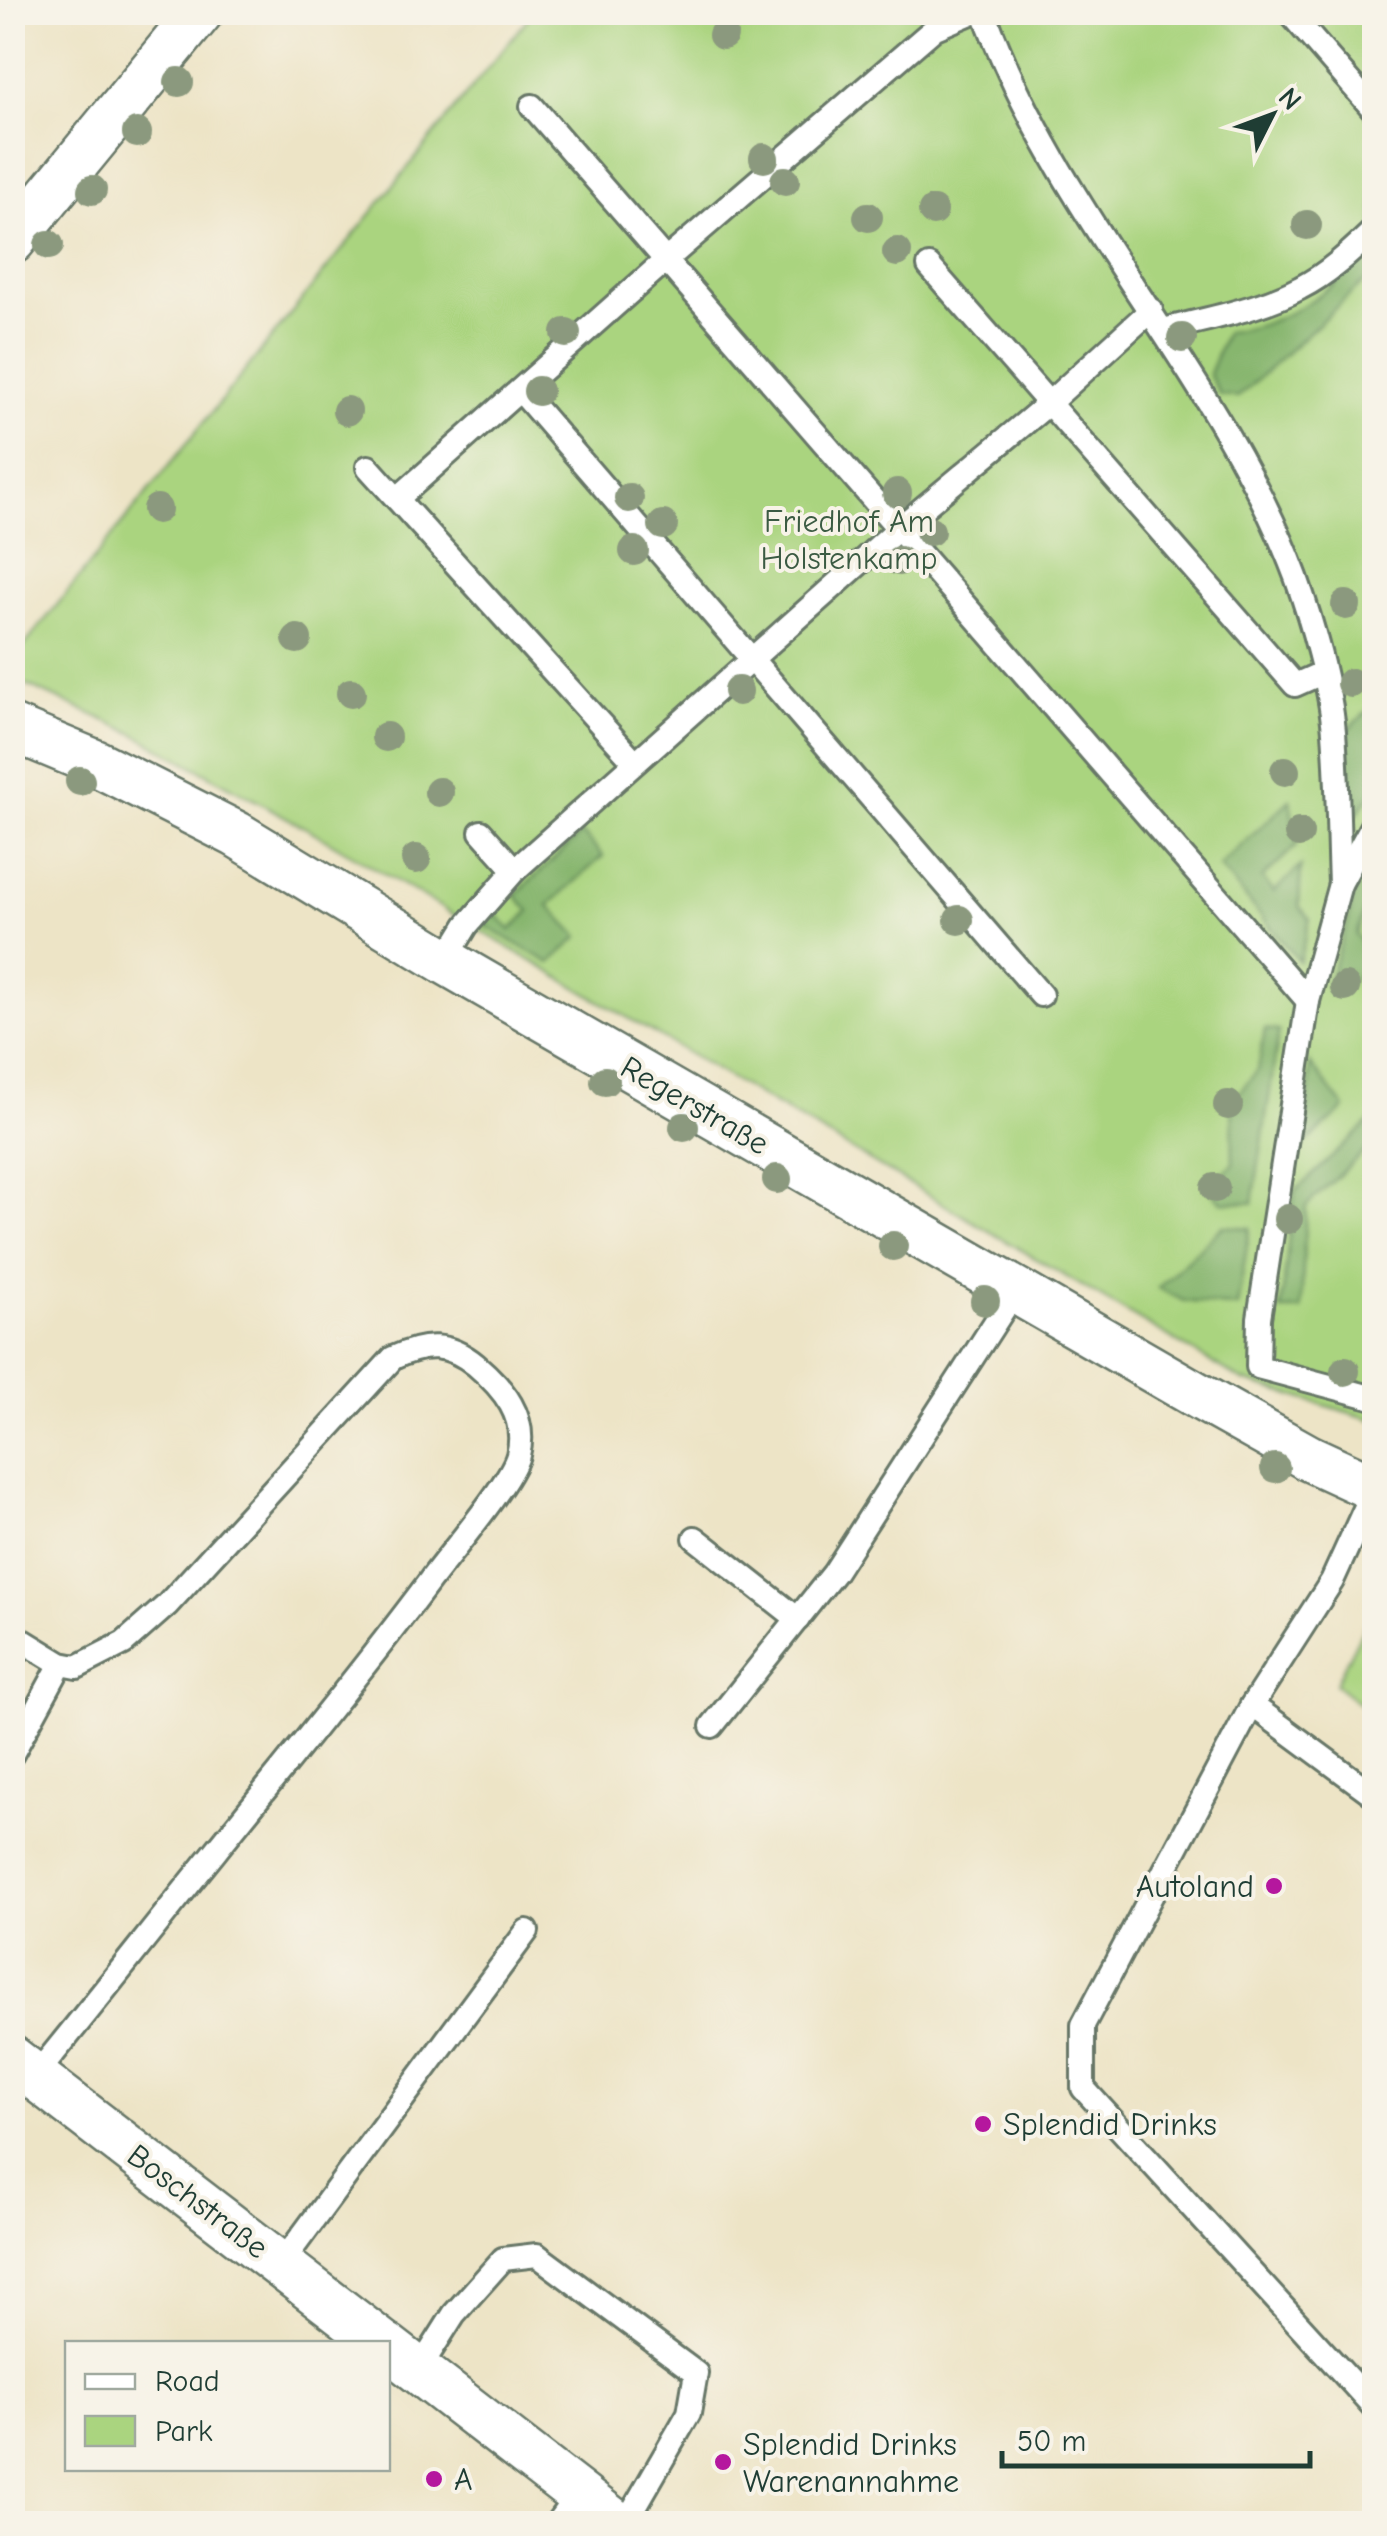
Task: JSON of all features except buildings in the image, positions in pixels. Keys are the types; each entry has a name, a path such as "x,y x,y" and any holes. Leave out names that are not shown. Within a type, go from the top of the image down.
{"street":[{"path":"12,241 200,12"},
{"name":"Regerstraße","path":"12,728 96,763 236,834 446,961 1308,1458 1374,1488"},
{"name":"Boschstraße","path":"24,2068 379,2341"},
{"name":"Boschstraße","path":"396,2354 567,2509 621,2524"}],"lane":[{"path":"398,499 935,28 973,12"},
{"path":"984,12 1050,157 1222,424 1296,579 1334,728 1340,884"},
{"path":"1289,12 1374,110"},
{"path":"532,106 1308,1001"},
{"path":"446,961 467,926 514,870 898,529 1048,403 1157,320 1239,310 1300,289 1349,254 1374,230"},
{"path":"929,266 1294,685 1322,673"},
{"path":"520,390 1041,994"},
{"path":"368,467 636,762"},
{"path":"1374,822 1340,884 1308,1001 1259,1318 1258,1367 1374,1398"},
{"path":"481,832 514,870"},
{"path":"712,1726 834,1573 1016,1290"},
{"path":"12,1634 61,1664 77,1667 124,1643 144,1627 393,1358 416,1348 441,1344 496,1382 511,1402 522,1437 517,1460 494,1494 382,1644 24,2068"},
{"path":"1374,1488 1332,1580 1252,1705 1083,2025 1083,2088 1374,2407"},
{"path":"695,1538 798,1618"},
{"path":"12,1754 61,1664"},
{"path":"1252,1705 1374,1795"},
{"path":"280,2264 527,1931"},
{"path":"396,2354 454,2314 503,2259 536,2255 696,2373 688,2414 621,2524"}],"green space":[{"name":"Friedhof Am Holstenkamp","path":"532,13 1374,13 1374,1420 1243,1381 315,833 129,731 13,679 13,660"},
{"path":"1374,247 1374,273 1238,397 1220,395 1209,374 1226,332 1289,314 1325,291"},
{"path":"1374,705 1374,790 1356,815 1351,814 1345,732"},
{"path":"1290,800 1297,845 1262,878 1274,892 1301,866 1299,906 1310,919 1299,961 1219,866"},
{"path":"582,833 603,856 549,905 579,937 550,963 482,924 494,912 511,930 530,911 515,895"},
{"path":"1374,855 1374,898 1368,903 1356,935 1367,949 1374,943 1374,961 1341,991 1326,988 1353,893"},
{"path":"1265,1029 1279,1031 1253,1203 1222,1202 1207,1188 1233,1164 1232,1101 1258,1070"},
{"path":"1310,1063 1345,1108 1306,1143"},
{"path":"1374,1118 1374,1143 1306,1206 1301,1310 1281,1310 1294,1192"},
{"path":"1223,1226 1250,1228 1237,1307 1184,1301 1158,1288"},
{"path":"1374,1607 1374,1715 1335,1684"}],"place":[{"name":"Autoland","path":"1274,1886"},
{"name":"Splendid Drinks","path":"983,2124"},
{"name":"Splendid Drinks Warenannahme","path":"723,2462"},
{"name":"A","path":"434,2479"}]}
